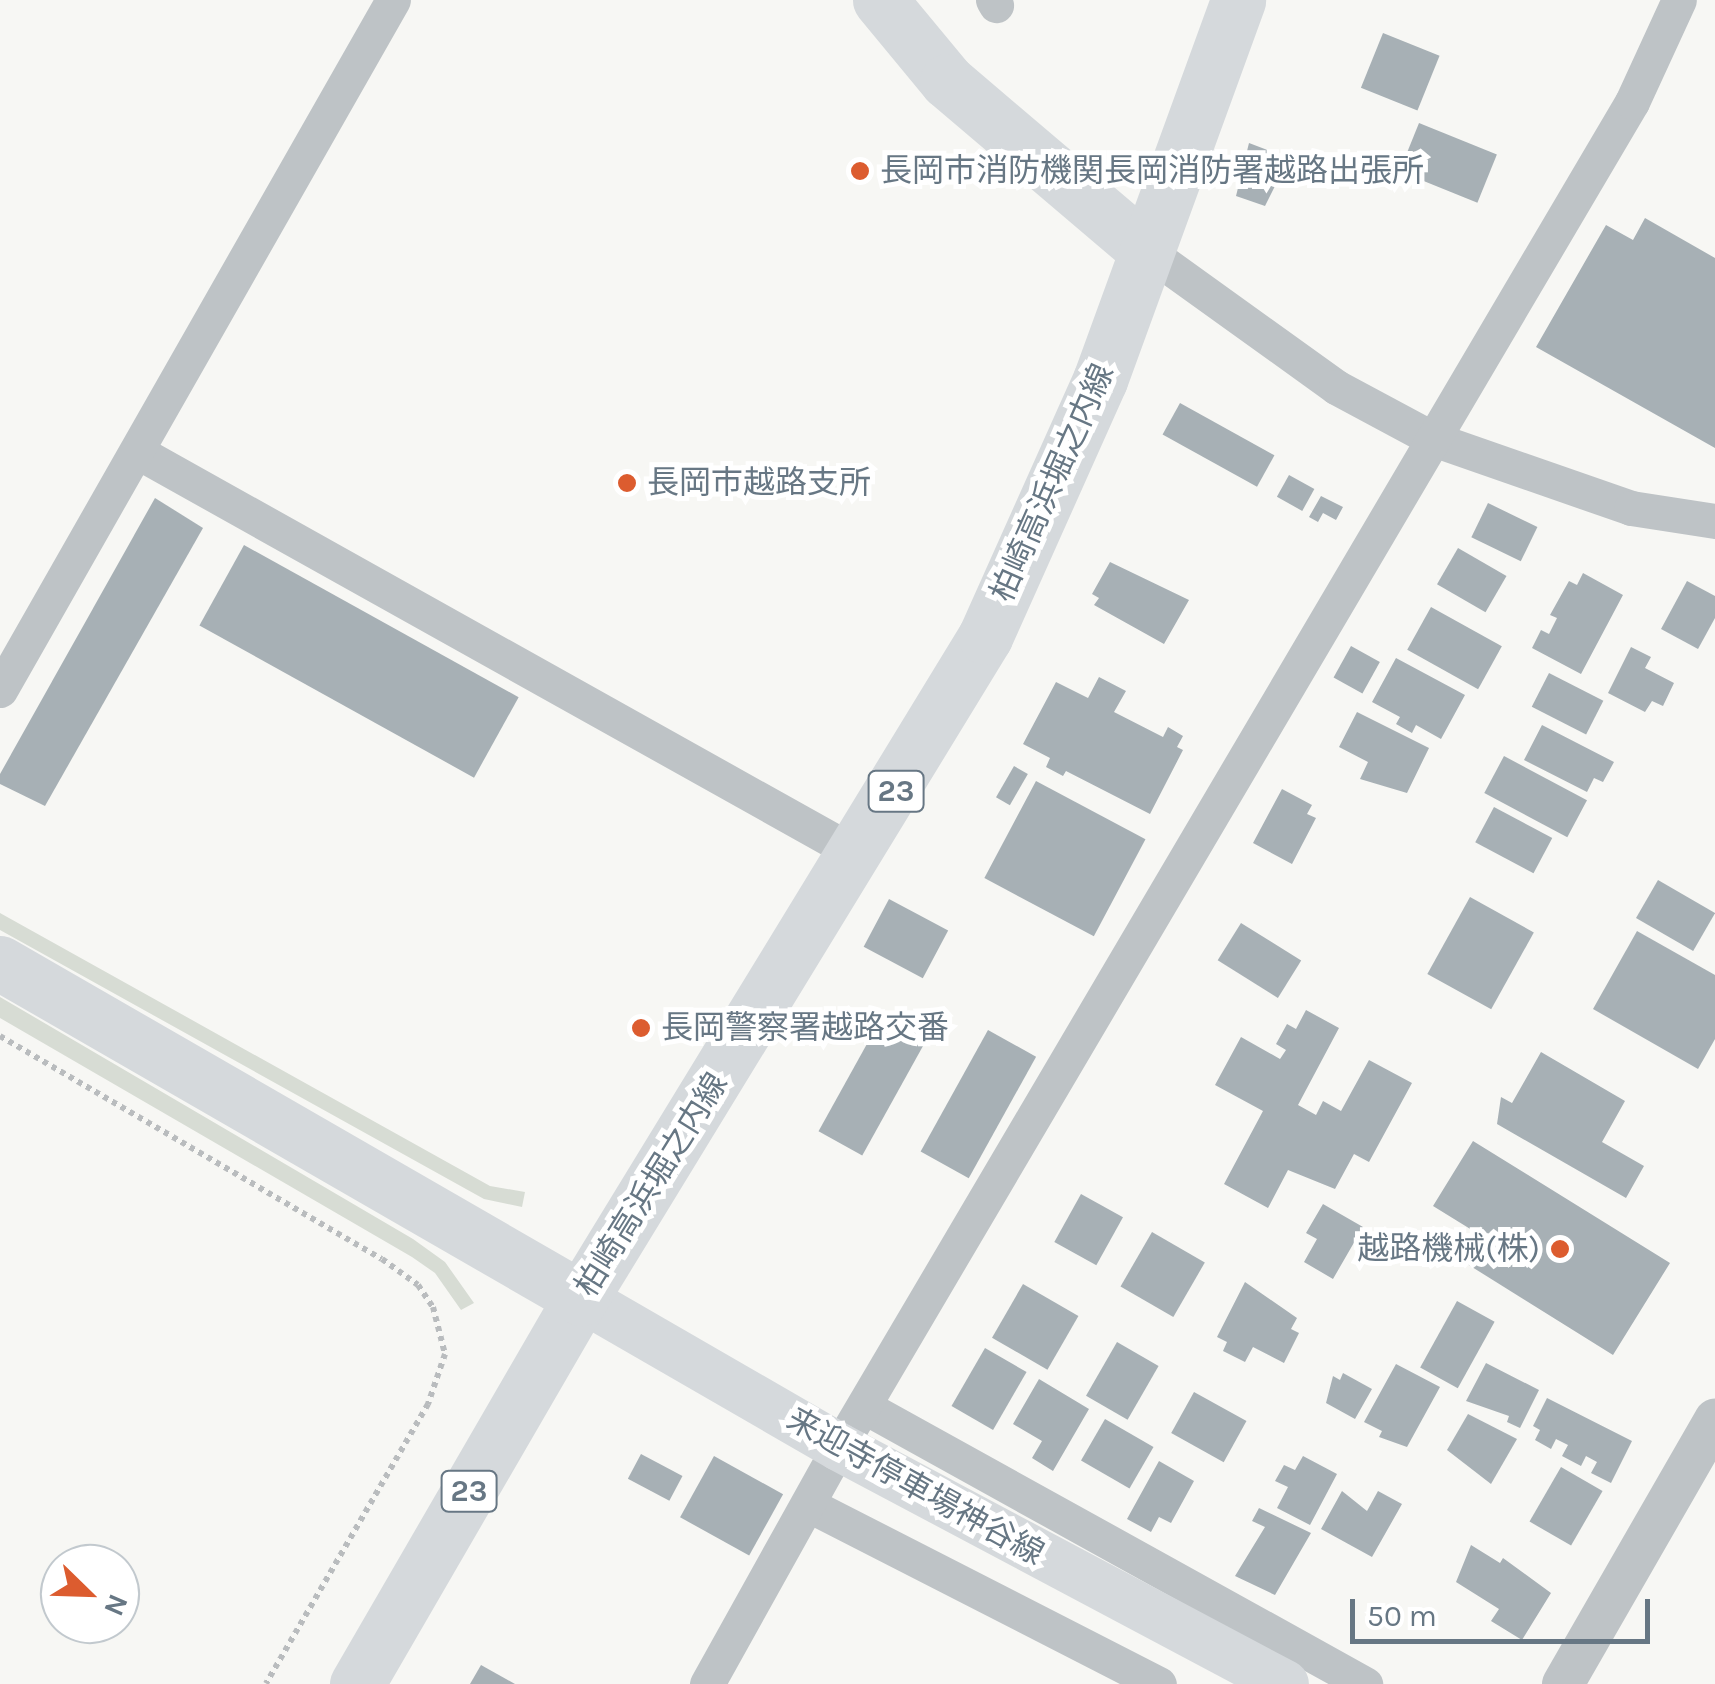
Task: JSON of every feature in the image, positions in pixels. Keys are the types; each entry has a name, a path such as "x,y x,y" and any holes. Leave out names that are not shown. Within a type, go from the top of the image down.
{"main road":[{"path":"880,0 961,94 1147,251"},
{"name":"柏崎高浜堀之内線","path":"357,1684 581,1298 923,748 1031,545 1147,251 1238,0"},
{"path":"14,973 581,1298"},
{"name":"来迎寺停車場神谷線","path":"581,1298 839,1448 1269,1676"}],"street":[{"path":"0,690 393,0"},
{"path":"707,1684 839,1448 1632,102 1679,0"},
{"path":"1147,251 1336,387 1433,440 1631,508 1715,521"},
{"path":"138,452 856,854"},
{"path":"865,1408 1366,1684"},
{"path":"1564,1684 1715,1420"},
{"path":"810,1505 1159,1684"}],"path":[{"path":"0,1036 382,1259 418,1285 433,1307 445,1354 428,1404 266,1684"}],"shaded area":[{"path":"0,913 490,1186 525,1192 522,1207 484,1199 0,930"},
{"path":"0,997 413,1239 445,1262 474,1303 461,1310 435,1273 412,1257 0,1018"}],"building":[{"path":"1383,33 1440,56 1417,111 1361,88"},
{"path":"1419,123 1497,154 1477,203 1400,171"},
{"path":"1249,143 1289,158 1265,206 1236,196"},
{"path":"1645,218 1715,258 1715,448 1536,347 1606,225 1633,240"},
{"path":"1180,403 1274,455 1257,487 1163,434"},
{"path":"1289,475 1314,489 1302,511 1277,497"},
{"path":"1321,496 1343,507 1336,520 1323,513 1318,522 1309,517"},
{"path":"155,498 203,528 45,806 0,784 0,774"},
{"path":"1488,503 1537,527 1521,561 1471,537"},
{"path":"244,545 519,697 474,778 199,625"},
{"path":"1458,548 1506,576 1485,612 1437,584"},
{"path":"1110,562 1189,600 1164,644 1094,605 1099,598 1092,594"},
{"path":"1583,573 1623,595 1581,674 1532,648 1541,630 1549,634 1557,618 1550,615 1569,581 1577,585"},
{"path":"1687,581 1715,596 1715,618 1698,649 1661,629"},
{"path":"1431,607 1502,646 1478,689 1407,650"},
{"path":"1351,646 1380,662 1362,693 1334,677"},
{"path":"1631,647 1651,657 1645,668 1674,683 1663,706 1652,701 1645,712 1608,693"},
{"path":"1396,658 1465,695 1441,739 1416,725 1412,733 1396,724 1400,717 1372,702"},
{"path":"1549,673 1603,701 1586,735 1532,707"},
{"path":"1099,677 1126,691 1114,712 1163,737 1168,727 1183,736 1177,747 1183,750 1150,814 1066,771 1063,776 1046,767 1050,758 1023,744 1056,682 1088,698"},
{"path":"1357,712 1429,748 1407,793 1360,779 1368,762 1339,747"},
{"path":"1542,725 1614,762 1603,782 1594,778 1587,792 1524,760"},
{"path":"1504,756 1587,800 1567,837 1484,793"},
{"path":"1014,766 1028,774 1010,805 996,797"},
{"path":"1036,781 1145,839 1094,936 984,878"},
{"path":"1282,789 1312,805 1307,814 1316,818 1292,864 1253,843"},
{"path":"1494,807 1552,838 1533,873 1475,842"},
{"path":"1658,880 1715,913 1693,951 1636,918"},
{"path":"1470,897 1534,932 1491,1009 1427,974"},
{"path":"889,899 948,930 923,978 864,947"},
{"path":"1241,923 1301,961 1278,998 1218,960"},
{"path":"1637,931 1715,975 1715,1039 1698,1069 1593,1009"},
{"path":"1306,1010 1339,1028 1298,1105 1316,1115 1323,1101 1341,1111 1369,1060 1412,1083 1369,1162 1354,1154 1335,1189 1288,1170 1268,1208 1224,1184 1263,1111 1215,1085 1241,1037 1280,1059 1286,1050 1276,1044 1287,1024 1296,1029"},
{"path":"883,1015 927,1039 862,1156 819,1131"},
{"path":"988,1030 1036,1057 969,1178 921,1152"},
{"path":"1541,1052 1625,1101 1602,1142 1644,1166 1626,1198 1497,1124 1501,1097 1512,1103"},
{"name":"越路機械(株)","path":"1473,1141 1670,1263 1613,1355 1464,1262 1480,1235 1433,1206"},
{"path":"1081,1194 1123,1217 1096,1265 1054,1242"},
{"path":"1323,1204 1363,1227 1333,1279 1304,1262 1317,1239 1306,1233"},
{"path":"1152,1232 1205,1262 1173,1317 1120,1287"},
{"path":"1245,1282 1297,1318 1291,1329 1299,1333 1284,1363 1253,1347 1245,1362 1223,1351 1227,1342 1217,1337"},
{"path":"1023,1284 1078,1316 1047,1370 992,1338"},
{"path":"1457,1301 1495,1322 1458,1388 1420,1367"},
{"path":"1117,1342 1159,1366 1128,1420 1086,1396"},
{"path":"985,1348 1027,1372 993,1430 952,1406"},
{"path":"1486,1363 1539,1390 1520,1428 1507,1422 1509,1416 1466,1401"},
{"path":"1396,1364 1440,1387 1407,1447 1379,1437 1382,1431 1364,1422"},
{"path":"1343,1373 1372,1389 1355,1419 1326,1403 1333,1376 1340,1380"},
{"path":"1039,1379 1089,1409 1053,1471 1032,1458 1042,1441 1013,1424"},
{"path":"1194,1392 1246,1421 1224,1462 1171,1433"},
{"path":"1547,1398 1632,1441 1611,1483 1591,1473 1597,1462 1586,1456 1581,1466 1562,1456 1568,1445 1556,1439 1551,1449 1535,1440 1540,1430 1533,1426"},
{"path":"1468,1414 1517,1439 1491,1484 1447,1450"},
{"path":"1105,1419 1153,1447 1129,1489 1081,1461"},
{"path":"641,1454 682,1476 669,1501 628,1479"},
{"path":"714,1456 783,1494 749,1556 680,1517"},
{"path":"1303,1456 1337,1474 1310,1525 1277,1508 1288,1487 1275,1481 1284,1465 1295,1470"},
{"path":"1159,1461 1194,1481 1171,1523 1159,1517 1151,1532 1127,1519"},
{"path":"1561,1467 1603,1491 1571,1546 1530,1522"},
{"path":"1342,1491 1367,1511 1378,1491 1402,1504 1372,1557 1321,1529"},
{"path":"1259,1508 1311,1533 1275,1595 1235,1576 1265,1527 1252,1521"},
{"path":"1471,1545 1500,1563 1503,1558 1551,1593 1522,1640 1491,1621 1499,1609 1456,1582"},
{"path":"481,1665 515,1684 470,1684"}],"place":[{"name":"長岡市消防機関長岡消防署越路出張所","path":"860,171"},
{"name":"長岡市越路支所","path":"627,483"},
{"name":"長岡警察署越路交番","path":"641,1028"},
{"name":"越路機械(株)","path":"1560,1249"}]}
